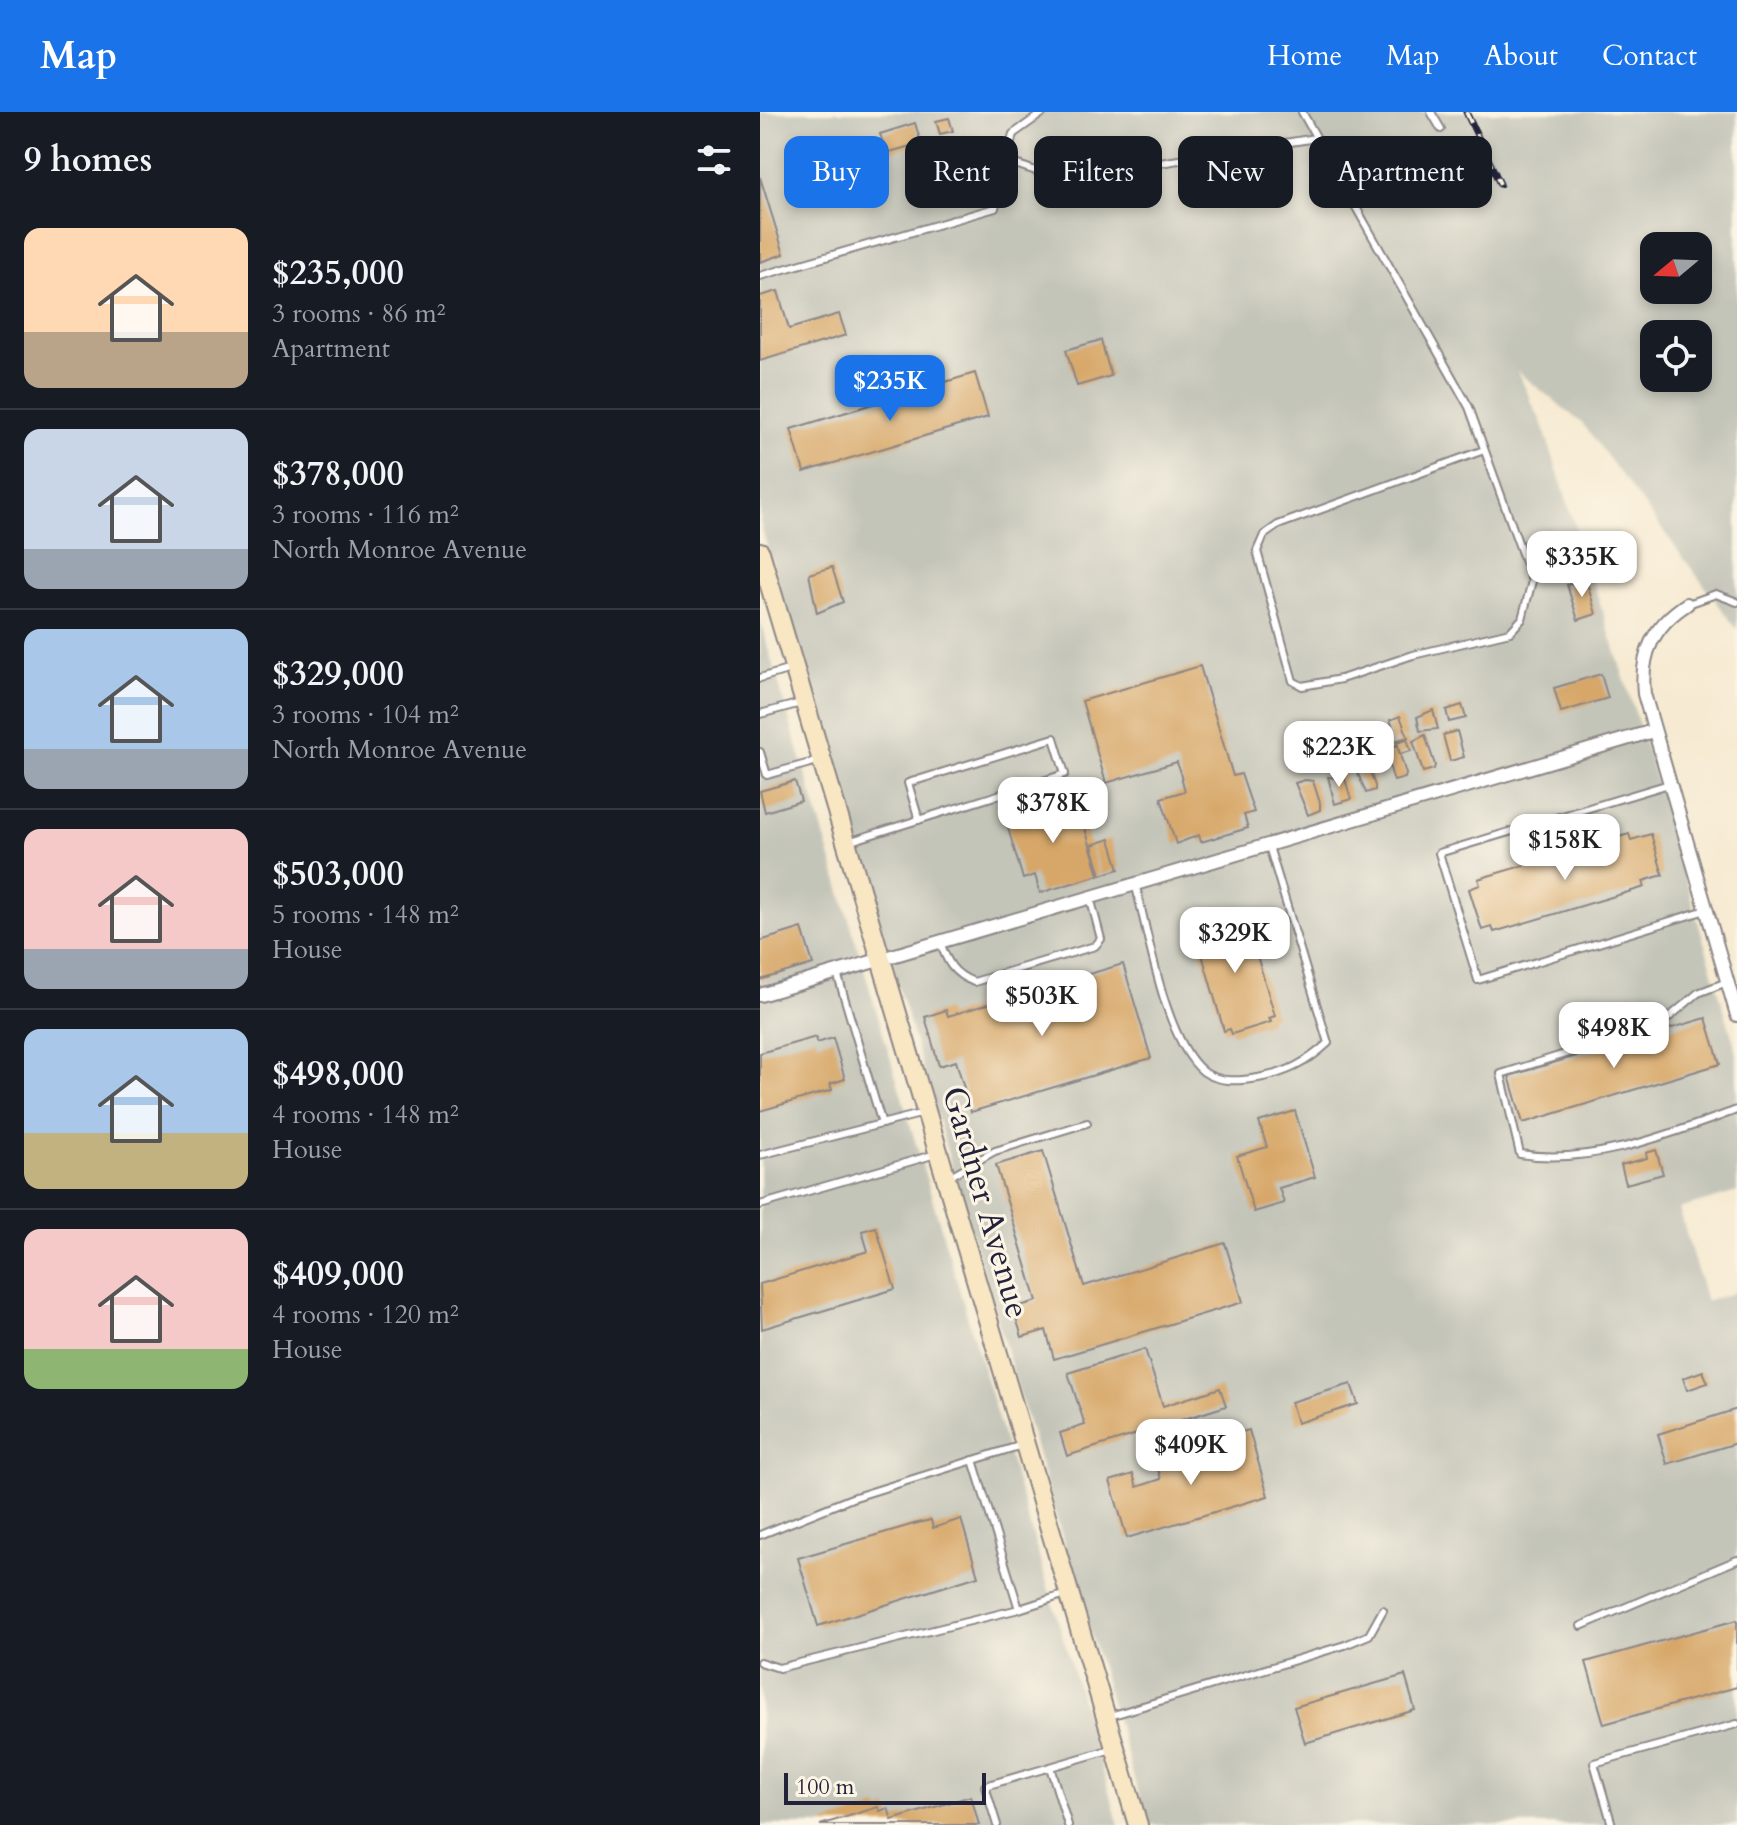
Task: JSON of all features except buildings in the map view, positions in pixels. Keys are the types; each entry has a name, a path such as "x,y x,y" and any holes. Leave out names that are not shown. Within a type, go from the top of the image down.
{"street":[{"name":"Gardner Avenue","path":"761,559 1138,1825"},
{"path":"1687,604 1663,624 1645,655 1644,694 1737,1015"},
{"path":"760,995 1653,731"}],"lane":[{"path":"1012,136 1044,112"},
{"path":"1302,112 1315,136"},
{"path":"1431,112 1441,129"},
{"path":"1018,165 1060,179 1309,139"},
{"path":"760,276 995,208"},
{"path":"1356,208 1469,407 1532,581 1522,619 1510,632 1413,655 1341,679 1302,686 1293,681 1257,551 1264,535 1278,525 1484,450"},
{"path":"1687,604 1716,594 1737,602"},
{"path":"760,678 795,668"},
{"path":"760,714 805,702"},
{"path":"847,842 919,820 1065,774 1054,738 908,783 919,820"},
{"path":"760,752 767,775 822,760"},
{"path":"1669,784 1439,853 1478,980 1706,910"},
{"path":"1135,883 1173,1029 1189,1056 1206,1074 1235,1082 1277,1075 1307,1062 1328,1043 1268,843"},
{"path":"940,942 948,964 961,977 974,982 1095,946 1101,939 1090,897"},
{"path":"837,973 882,1124"},
{"path":"1727,982 1698,993 1661,1024 1501,1074 1520,1154 1551,1157 1630,1145 1737,1110"},
{"path":"760,1155 927,1112"},
{"path":"947,1177 995,1151 1087,1123"},
{"path":"760,1205 940,1153"},
{"path":"760,1535 852,1498 1025,1444"},
{"path":"973,1460 1019,1609"},
{"path":"1581,1626 1737,1560"},
{"path":"760,1662 779,1668 1019,1609 1070,1593"},
{"path":"1106,1717 1345,1645 1369,1635 1383,1610"},
{"path":"1612,1825 1594,1763 1737,1724"},
{"path":"997,1825 985,1786 1115,1748"},
{"path":"1050,1767 1068,1825"}],"shaded area":[{"path":"760,112 1737,112 1737,629 1583,424 1517,371 1543,426 1648,753 1737,1053 1737,1192 1679,1209 1706,1301 1737,1292 1737,1825 1148,1825 760,522"},
{"path":"760,621 1119,1825 760,1825"}],"railway":[{"path":"1466,112 1500,184"}]}
